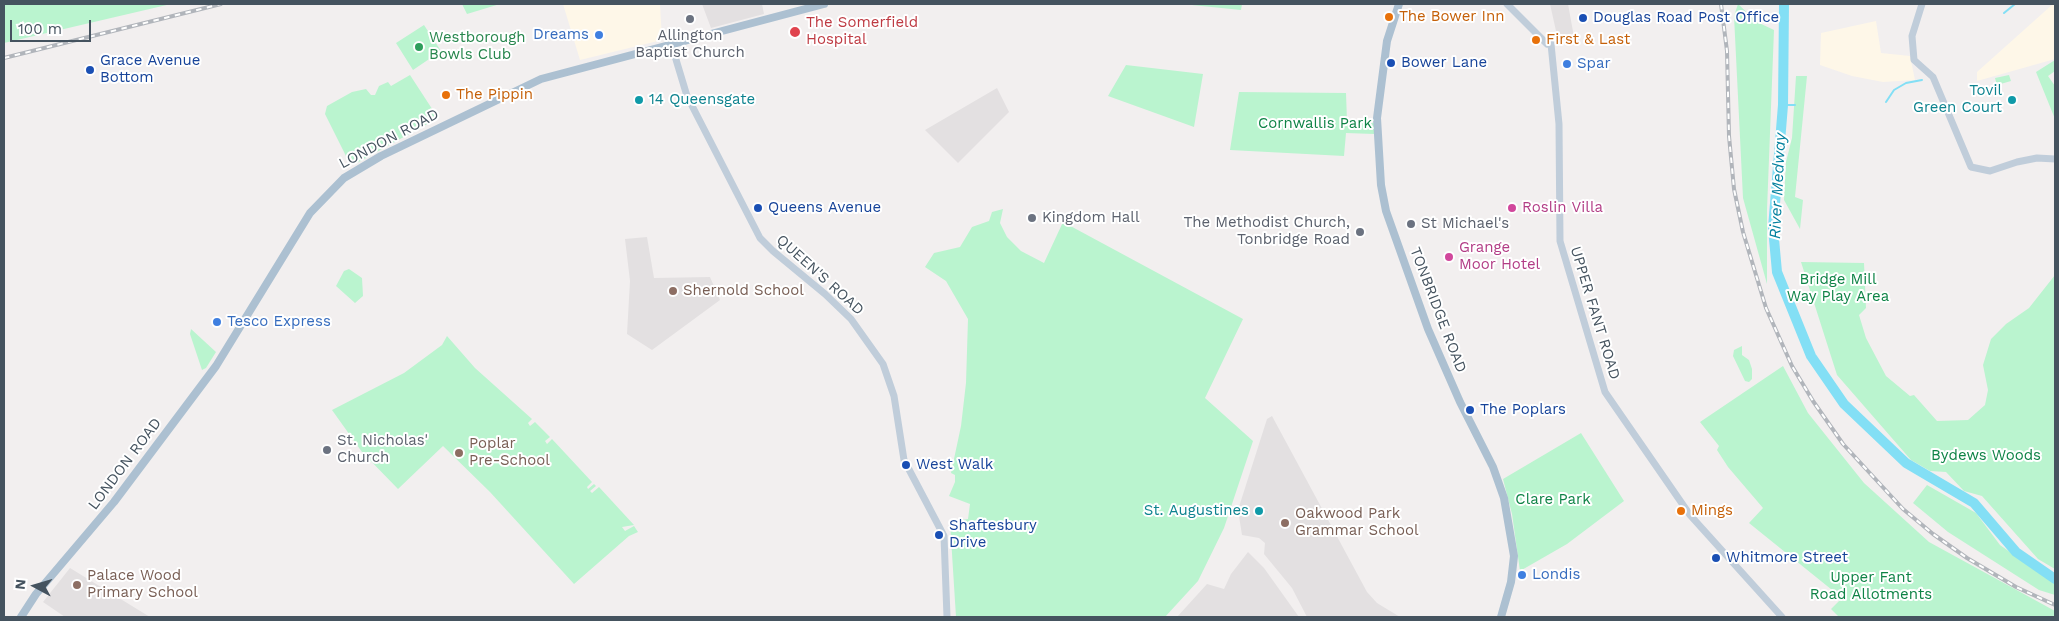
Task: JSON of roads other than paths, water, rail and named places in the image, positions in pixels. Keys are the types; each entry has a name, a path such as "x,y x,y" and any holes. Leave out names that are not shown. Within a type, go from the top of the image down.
{"main road":[{"name":"LONDON ROAD","path":"21,617 36,594 114,502 216,366 310,213 344,178 381,156 541,79 670,43 824,4"},
{"name":"TONBRIDGE ROAD","path":"1399,4 1387,41 1377,118 1381,185 1386,211 1428,330 1460,402 1493,467 1504,498 1514,556 1511,582 1501,617"}],"street":[{"name":"UPPER FANT ROAD","path":"1507,4 1549,44 1559,117 1560,241 1605,392 1690,515 1782,617"},
{"path":"1921,7 1912,36 1914,60 1933,77 1971,167 1990,171 2037,158 2055,159"},
{"name":"QUEEN'S ROAD","path":"670,43 687,96 760,238 773,252 825,294 851,319 883,364 894,396 904,460 944,536 947,617"}],"waterway":[{"name":"River Medway","path":"1784,4 1783,105 1773,228 1777,272 1811,356 1844,404 1906,463 1974,503 2016,552 2055,579"},
{"path":"2004,13 2015,4"},
{"path":"1886,102 1894,90 1906,83 1922,80"},
{"path":"1783,105 1795,105"}],"railway":[{"path":"4,58 221,4"},
{"path":"1721,4 1727,51 1729,136 1734,189 1743,232 1766,308 1792,366 1813,401 1843,444 1903,509 1933,534 1967,558 2016,587 2055,605"}],"place":[{"name":"The Bower Inn","path":"1389,17"},
{"name":"Douglas Road Post Office","path":"1583,18"},
{"name":"Allington Baptist Church","path":"690,19"},
{"name":"The Somerfield Hospital","path":"795,32"},
{"name":"Dreams","path":"599,35"},
{"name":"First & Last","path":"1536,40"},
{"name":"Westborough Bowls Club","path":"419,47"},
{"name":"Bower Lane","path":"1391,63"},
{"name":"Spar","path":"1567,64"},
{"name":"Grace Avenue Bottom","path":"90,70"},
{"name":"The Pippin","path":"446,95"},
{"name":"14 Queensgate","path":"639,100"},
{"name":"Tovil Green Court","path":"2012,100"},
{"name":"Queens Avenue","path":"758,208"},
{"name":"Roslin Villa","path":"1512,208"},
{"name":"Kingdom Hall","path":"1032,218"},
{"name":"St Michael's","path":"1411,224"},
{"name":"The Methodist Church, Tonbridge Road","path":"1360,232"},
{"name":"Grange Moor Hotel","path":"1449,257"},
{"name":"Shernold School","path":"673,291"},
{"name":"Tesco Express","path":"217,322"},
{"name":"The Poplars","path":"1470,410"},
{"name":"St. Nicholas' Church","path":"327,450"},
{"name":"Poplar Pre-School","path":"459,453"},
{"name":"West Walk","path":"906,465"},
{"name":"St. Augustines","path":"1259,511"},
{"name":"Mings","path":"1681,511"},
{"name":"Oakwood Park Grammar School","path":"1285,523"},
{"name":"Shaftesbury Drive","path":"939,535"},
{"name":"Whitmore Street","path":"1716,558"},
{"name":"Londis","path":"1522,575"},
{"name":"Palace Wood Primary School","path":"77,585"}],"park label":[{"name":"Cornwallis Park","path":"1315,124"},
{"name":"Bridge Mill Way Play Area","path":"1838,288"},
{"name":"Bydews Woods","path":"1986,456"},
{"name":"Clare Park","path":"1553,500"},
{"name":"Upper Fant Road Allotments","path":"1871,586"}]}
